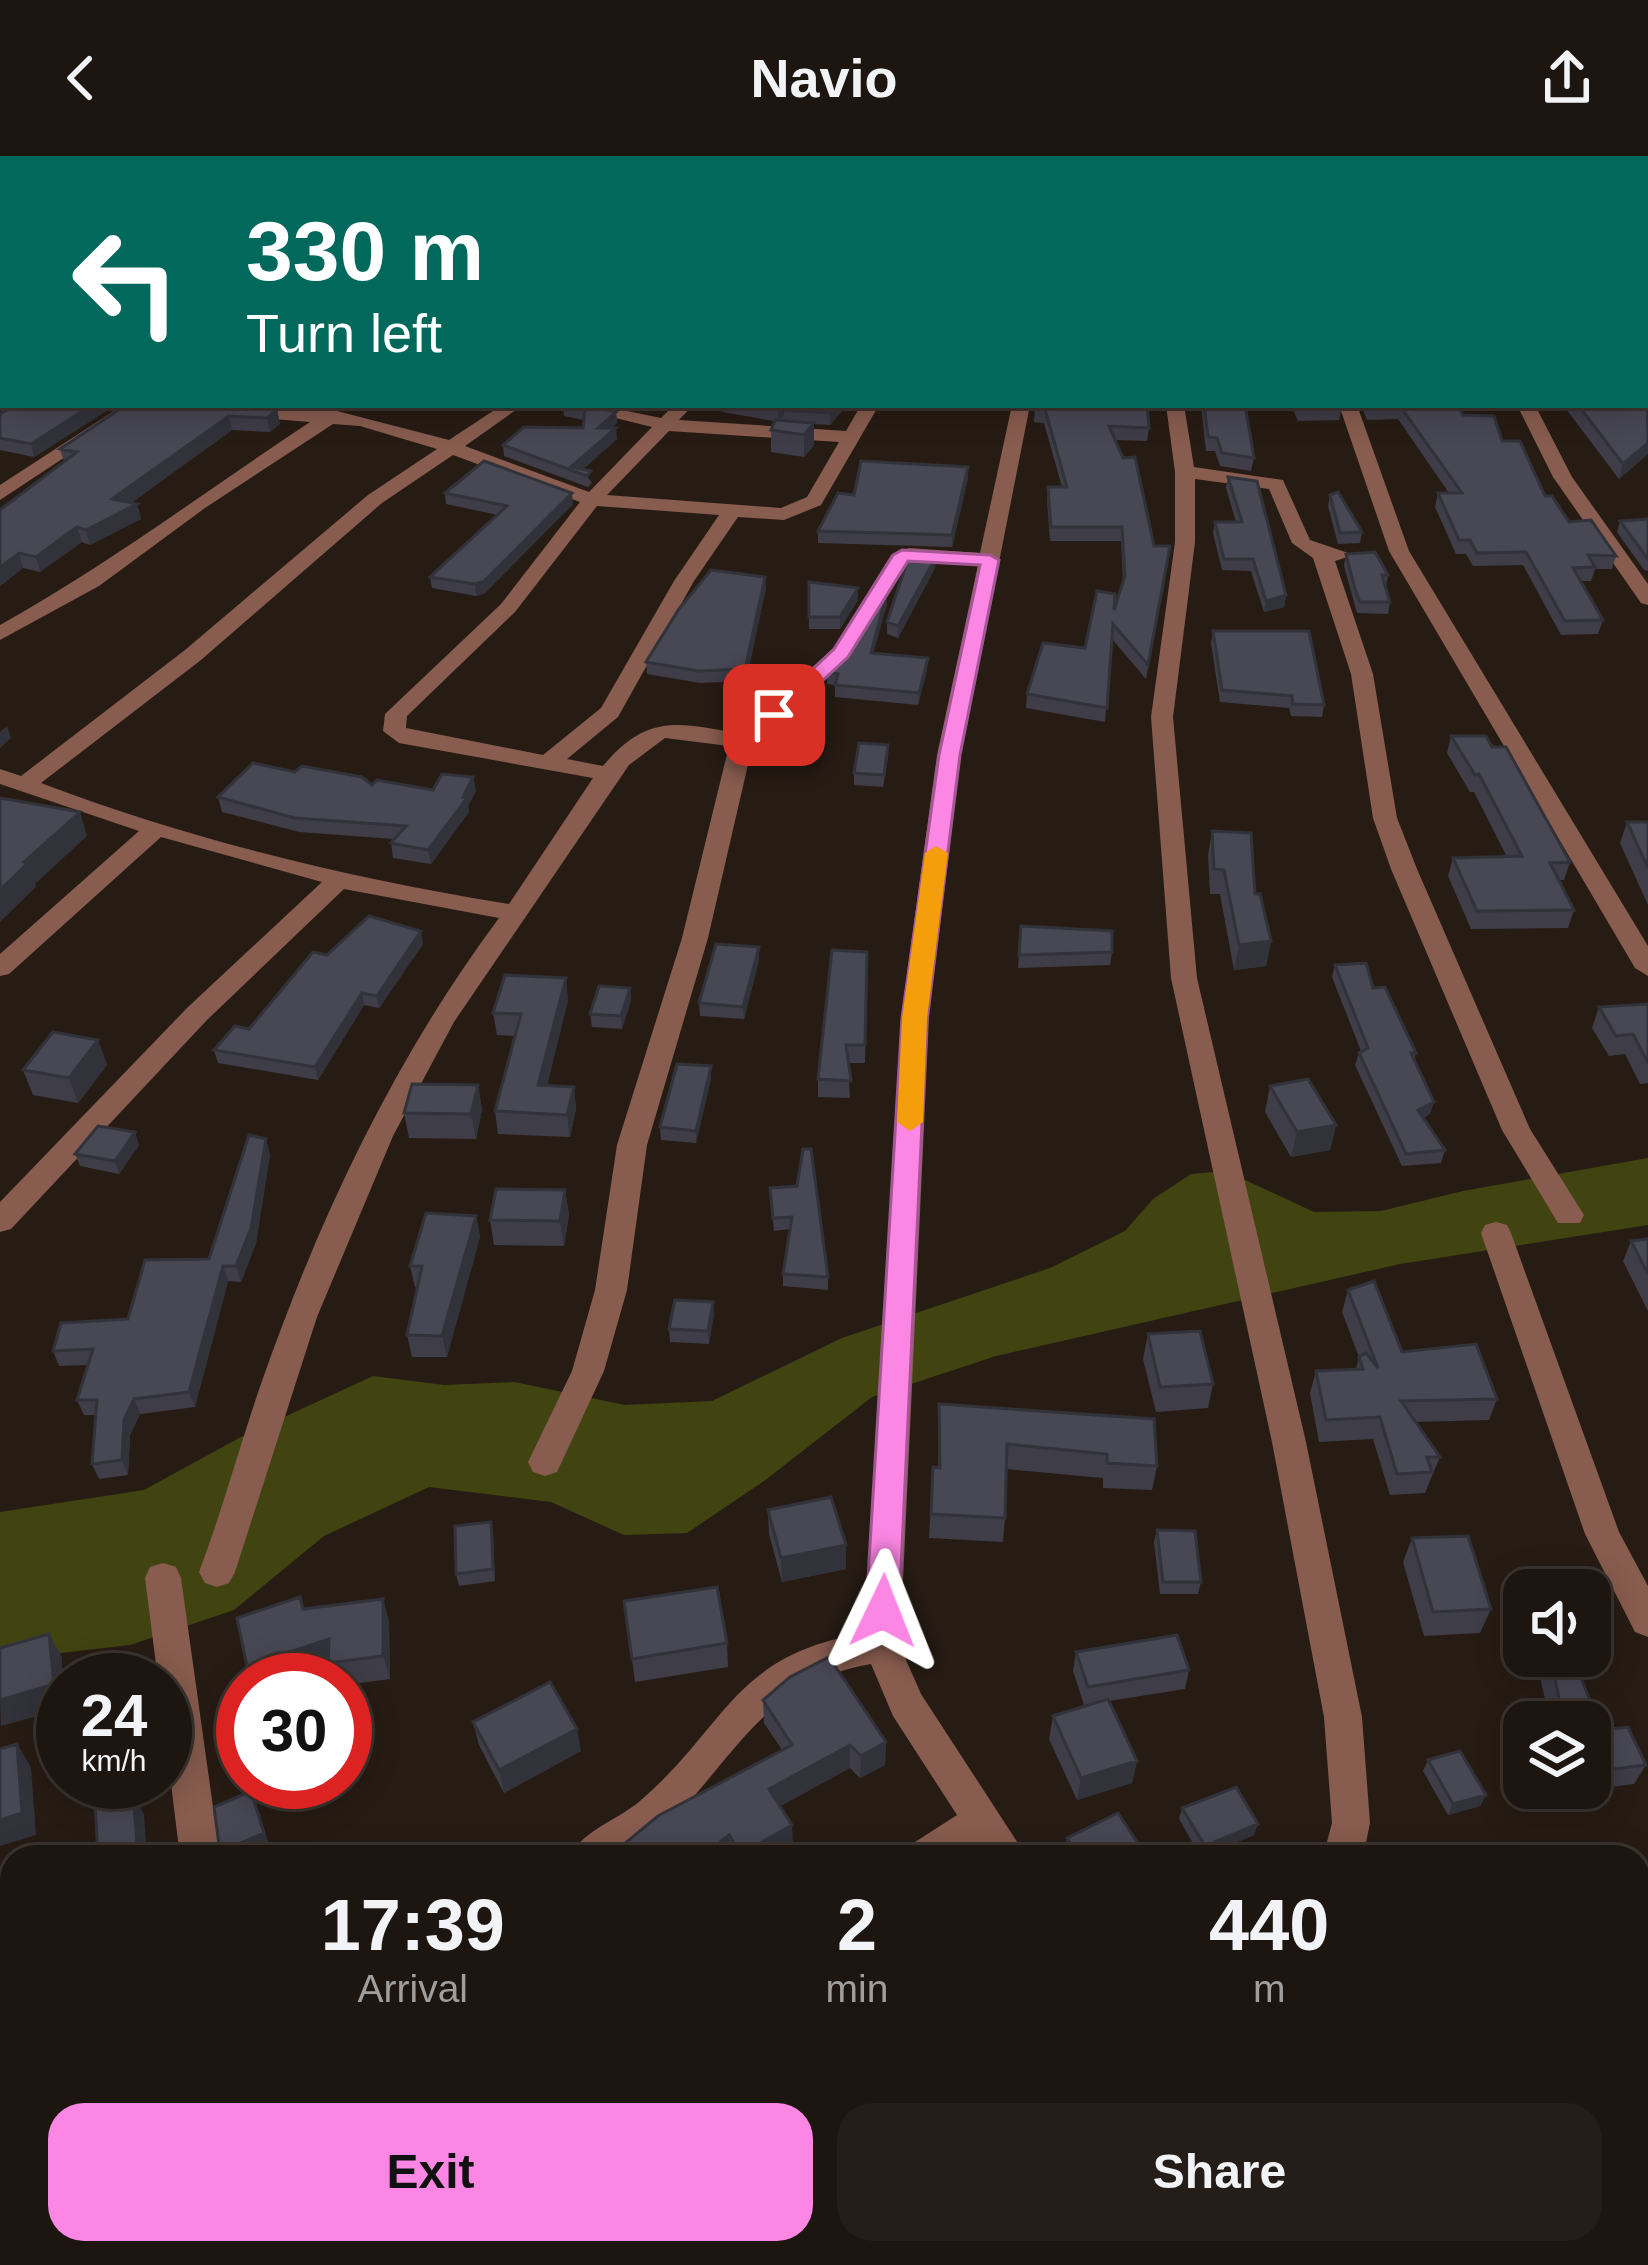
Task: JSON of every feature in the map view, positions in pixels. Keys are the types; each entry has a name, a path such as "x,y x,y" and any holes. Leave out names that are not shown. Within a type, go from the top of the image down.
{"street":[{"path":"0,494 130,408"},
{"path":"207,408 333,416 367,413 592,500 784,514 814,501 868,408"},
{"path":"8,780 194,656 375,499 509,408"},
{"path":"586,408 667,425 851,437"},
{"path":"609,774 407,738 394,731 396,714 508,608 592,500 681,408"},
{"path":"999,1845 906,1704 882,1646 914,1018 950,755 1021,408"},
{"path":"1175,408 1185,472 1185,542 1162,717 1184,978 1288,1442 1343,1718 1352,1823 1346,1845"},
{"path":"1349,408 1380,553 1648,968"},
{"path":"1528,408 1563,477 1648,599"},
{"path":"0,634 92,582 198,504 333,416"},
{"path":"1185,472 1276,484 1296,538 1323,557 1362,674 1385,818 1404,869 1516,1130 1569,1215"},
{"path":"548,763 610,712 684,581 734,508"},
{"path":"1323,557 1380,553"},
{"path":"545,1462 588,1371 611,1290 632,1144 695,938 742,741 841,653 902,555 990,560"},
{"path":"217,1572 243,1504 278,1384 368,1150 445,1015 609,774 659,732 742,741"},
{"path":"8,780 156,829 339,880 429,902 516,913"},
{"path":"0,968 156,829"},
{"path":"0,1221 197,1014 339,880"},
{"path":"1496,1232 1602,1534 1648,1621"},
{"path":"163,1578 198,1845"},
{"path":"608,1845 656,1813 781,1677 835,1654 882,1646"},
{"path":"944,1845 982,1820"}],"green space":[{"path":"1648,1158 1648,1225 1400,1264 996,1356 872,1397 764,1481 687,1533 624,1535 551,1502 429,1487 324,1536 234,1610 130,1645 0,1660 0,1512 144,1490 241,1437 373,1376 444,1385 514,1382 625,1405 712,1401 842,1338 1050,1268 1125,1231 1153,1199 1191,1174 1226,1171 1314,1212 1381,1211 1463,1191"}],"building":[{"path":"10,408 87,408 31,444 0,438 0,414"},
{"path":"122,408 277,410 267,418 229,416 112,499 137,504 86,530 77,527 36,557 19,553 0,567 0,510 77,452 60,449"},
{"path":"580,408 616,412 598,428 616,428 571,467 591,471 587,476 503,445 524,427 583,428 585,409"},
{"path":"785,408 834,408 830,413"},
{"path":"1147,408 1149,428 1109,426 1123,458 1135,457 1154,546 1170,546 1148,665 1113,624 1107,708 1027,694 1043,643 1085,648 1097,591 1115,594 1114,610 1125,576 1122,527 1051,527 1048,487 1067,487 1045,409 1035,409"},
{"path":"1204,408 1246,408 1254,458 1222,453 1217,438 1208,437"},
{"path":"1401,408 1460,408 1463,415 1494,416 1502,441 1520,441 1545,496 1552,496 1569,522 1591,520 1616,556 1588,555 1595,567 1573,568 1603,620 1565,621 1526,552 1477,553 1470,540 1459,540 1438,493 1462,493"},
{"path":"1580,408 1648,408 1648,443 1623,464"},
{"path":"775,420 814,423 804,435 771,430"},
{"path":"484,461 572,493 483,582 430,577 507,506 445,493"},
{"path":"861,461 968,467 952,535 818,531 838,493 854,495"},
{"path":"1228,477 1257,481 1286,595 1266,601 1253,559 1224,559 1215,522 1242,522"},
{"path":"1338,492 1362,532 1340,533 1330,495"},
{"path":"1648,519 1648,559 1620,521"},
{"path":"1375,552 1388,575 1382,575 1390,602 1360,602 1346,554"},
{"path":"909,556 936,557 898,626 887,622"},
{"path":"711,570 765,577 745,669 699,671 646,662 679,609"},
{"path":"809,582 858,588 840,617 809,617"},
{"path":"887,592 871,653 928,658 919,693 835,685 838,674 827,672 853,648"},
{"path":"1213,631 1309,631 1324,705 1293,704 1292,696 1222,690"},
{"path":"1451,736 1486,736 1492,747 1506,747 1570,862 1550,863 1574,910 1477,911 1453,858 1522,856 1479,774 1475,775"},
{"path":"859,743 888,745 884,775 854,773"},
{"path":"253,763 295,772 302,766 362,777 372,785 377,780 433,790 442,774 473,777 463,797 467,798 428,850 391,843 406,826 295,818 218,797"},
{"path":"0,798 80,812 0,890"},
{"path":"1627,822 1648,822 1648,868"},
{"path":"1212,831 1251,833 1255,894 1260,894 1271,941 1239,945 1224,870 1214,869"},
{"path":"369,916 421,931 377,996 362,993 315,1067 214,1050 235,1026 249,1029 313,952 327,955"},
{"path":"1021,926 1112,931 1112,952 1019,955"},
{"path":"716,944 759,947 743,1007 699,1003"},
{"path":"832,950 867,952 865,1045 846,1045 851,1081 818,1079"},
{"path":"1366,963 1373,988 1385,987 1416,1053 1411,1053 1434,1102 1418,1110 1445,1150 1406,1154 1359,1053 1368,1048 1335,965"},
{"path":"505,975 566,978 538,1085 574,1087 567,1115 495,1111 521,1014 493,1013"},
{"path":"599,986 630,988 621,1016 590,1014"},
{"path":"1648,1004 1648,1063 1633,1034 1616,1036 1599,1007"},
{"path":"53,1032 98,1040 69,1078 23,1070"},
{"path":"677,1064 711,1066 696,1131 660,1127"},
{"path":"1308,1079 1336,1125 1297,1132 1270,1086"},
{"path":"412,1084 478,1085 471,1114 404,1113"},
{"path":"98,1126 135,1132 115,1161 75,1154"},
{"path":"249,1135 266,1139 251,1228 236,1266 223,1266 189,1392 134,1399 124,1420 122,1460 92,1464 97,1400 77,1400 93,1349 53,1351 61,1323 128,1319 145,1260 209,1259"},
{"path":"803,1149 811,1149 828,1277 783,1274 792,1217 773,1218 770,1188 797,1186"},
{"path":"496,1189 565,1190 560,1221 490,1220"},
{"path":"426,1213 476,1216 442,1336 407,1335 422,1266 410,1266"},
{"path":"1648,1239 1648,1274 1631,1241"},
{"path":"1374,1281 1402,1352 1476,1344 1497,1399 1401,1401 1440,1457 1427,1457 1432,1472 1397,1474 1380,1417 1326,1420 1316,1371 1363,1369 1359,1357 1366,1353 1378,1368 1348,1290"},
{"path":"675,1300 713,1302 708,1331 669,1329"},
{"path":"1200,1331 1213,1384 1160,1387 1148,1334"},
{"path":"939,1404 1154,1419 1157,1466 1107,1463 1107,1454 1007,1444 1005,1518 931,1514 933,1467 940,1468"},
{"path":"831,1497 846,1545 781,1558 768,1510"},
{"path":"491,1522 493,1569 456,1574 455,1526"},
{"path":"1157,1530 1195,1531 1201,1582 1163,1582"},
{"path":"1468,1536 1491,1609 1433,1612 1412,1538"},
{"path":"717,1587 727,1643 632,1659 624,1601"},
{"path":"300,1597 303,1609 383,1599 383,1656 328,1653 329,1639 286,1653 244,1653 237,1618"},
{"path":"49,1634 51,1653 36,1653 36,1689 0,1700 0,1648"},
{"path":"1177,1635 1189,1670 1088,1687 1076,1652"},
{"path":"829,1657 886,1742 861,1756 850,1745 769,1789 792,1825 757,1845 735,1845 729,1835 717,1845 623,1845 658,1816 792,1745 763,1700 790,1677"},
{"path":"1554,1677 1581,1677 1590,1701 1559,1701"},
{"path":"550,1682 577,1729 499,1770 473,1722"},
{"path":"1108,1699 1137,1761 1081,1778 1053,1716"},
{"path":"1628,1727 1646,1765 1611,1769 1611,1729"},
{"path":"17,1744 22,1813 0,1820 0,1749"},
{"path":"1460,1751 1486,1795 1453,1804 1428,1760"},
{"path":"1236,1787 1258,1824 1204,1845 1182,1808"},
{"path":"214,1807 257,1809 264,1833 236,1845 219,1845"},
{"path":"95,1809 134,1809 137,1845 97,1845"},
{"path":"1118,1813 1139,1845 1071,1845 1067,1838"}],"slow traffic":[{"path":"910,1122 914,1018 936,853"}],"route":[{"path":"774,715 841,653 902,555 990,560 950,755 914,1018 900,1355 883,1611"}]}
